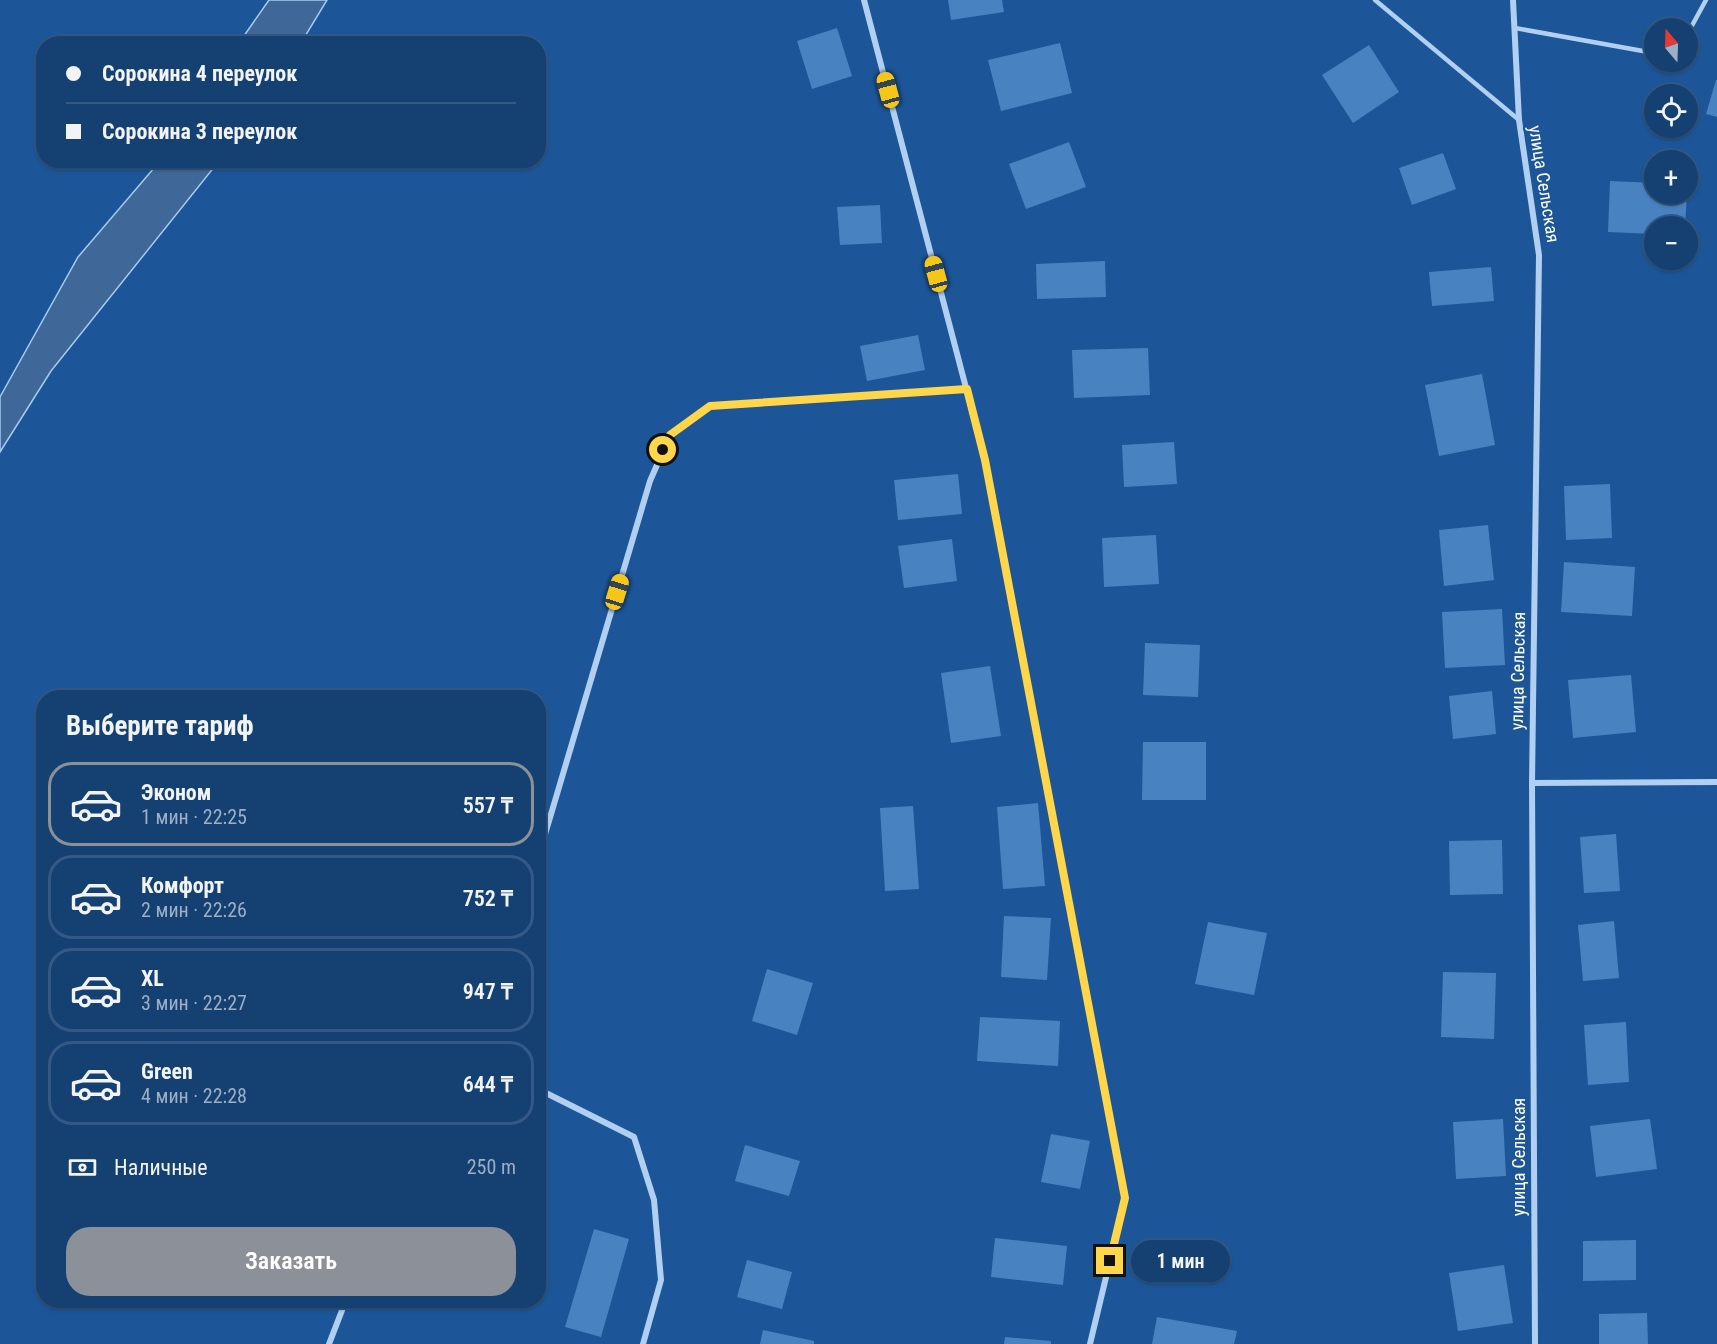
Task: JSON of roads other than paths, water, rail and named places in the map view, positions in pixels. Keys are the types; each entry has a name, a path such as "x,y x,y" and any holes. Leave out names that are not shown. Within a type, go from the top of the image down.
{"street":[{"path":"864,0 985,460 1125,1198 1090,1344"},
{"name":"улица Сельская","path":"1513,0 1519,120 1539,255 1532,783 1535,1344"},
{"path":"546,831 650,481 670,435 710,406 967,389"},
{"path":"1532,783 1717,782"},
{"path":"546,1093 634,1137 654,1200 661,1280 643,1344"},
{"path":"329,1344 343,1308"}],"lane":[{"path":"1375,0 1519,120"},
{"path":"1696,18 1706,0"},
{"path":"1515,28 1644,51"}],"water":[{"path":"269,0 327,0 305,36 244,36"},
{"path":"154,168 213,168 51,371 0,452 0,397 78,257"}]}
